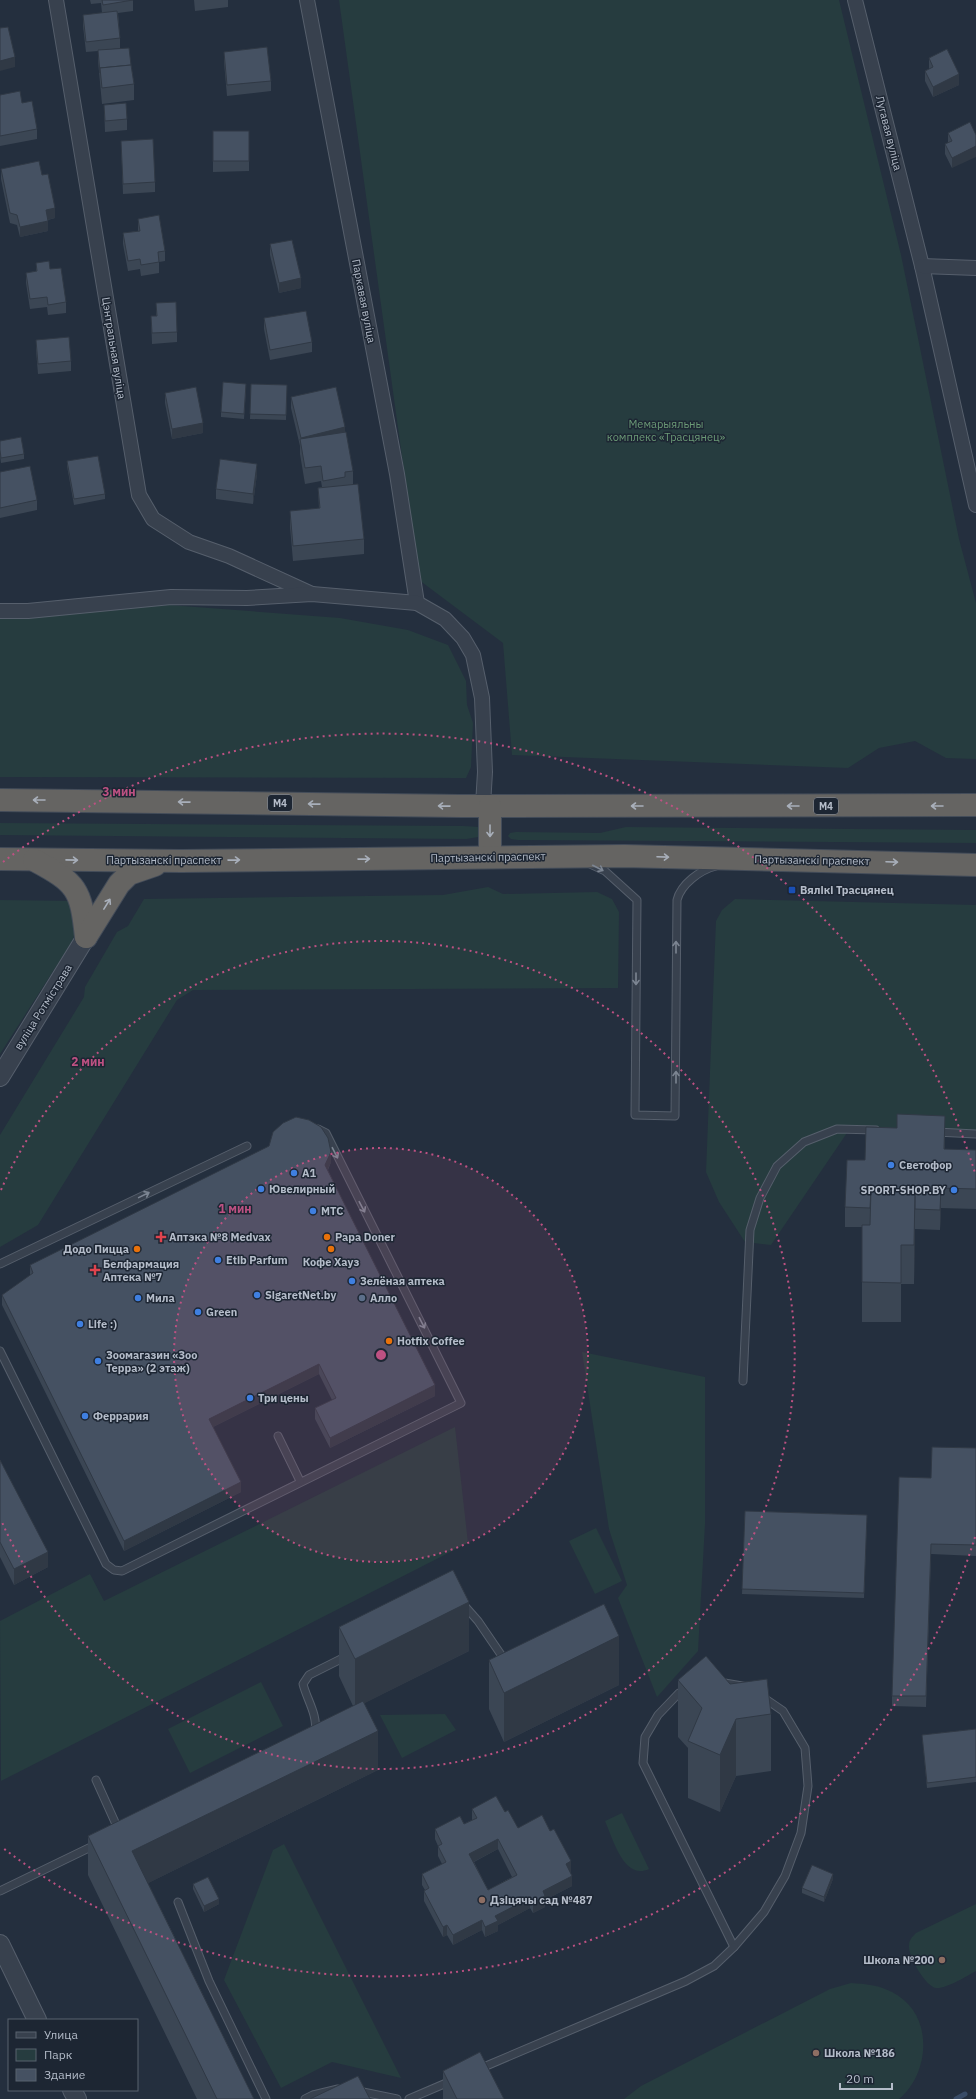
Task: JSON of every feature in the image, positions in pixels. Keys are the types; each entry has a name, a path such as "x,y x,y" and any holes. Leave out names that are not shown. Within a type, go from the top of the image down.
{"highway":[{"name":"М4","path":"0,800 486,806 971,803"},
{"path":"486,806 490,857"},
{"name":"Партызанскі праспект","path":"0,859 168,861 624,856 976,865"},
{"path":"32,859 56,872 72,885 80,896 86,938"},
{"path":"86,938 119,884 129,874 168,861"}],"street":[{"name":"Цэнтральная вуліца","path":"56,0 139,495 153,519 189,542 229,556 312,594"},
{"name":"Паркавая вуліца","path":"307,0 395,467 417,603"},
{"name":"Лугавая вуліца","path":"855,0 922,266 976,505"},
{"path":"922,266 976,268"},
{"name":"Цэнтральная вуліца","path":"0,611 28,611 171,597 247,598 312,594 417,603"},
{"path":"417,603 445,619 463,638 473,655 482,698 486,806"},
{"name":"вуліца Ротмістрава","path":"0,1077 86,938"},
{"path":"0,1944 38,2019"}],"lane":[{"path":"560,857 591,864 605,872 637,900 635,1115 675,1116 677,900 679,891 695,876 711,867 743,859"},
{"path":"0,1351 106,1564 114,1570 122,1570 461,1403 326,1133 309,1123"},
{"path":"743,1381 750,1230 760,1198 777,1166 804,1142 838,1128 881,1130"},
{"path":"929,1132 976,1134"},
{"path":"0,1264 247,1146"},
{"path":"278,1436 300,1481"},
{"path":"455,1605 461,1602 478,1621 504,1659 517,1660"},
{"path":"310,1736 315,1732 317,1722 303,1684 309,1675 351,1654"},
{"path":"474,2072 686,1982 714,1966 734,1947 764,1912 785,1876 801,1833 808,1786 805,1748 783,1711 748,1687 707,1680 679,1693 658,1715 645,1737 643,1763 734,1947"},
{"path":"96,1780 113,1837"},
{"path":"0,1891 127,1830"},
{"path":"178,1902 209,1981 266,2099"},
{"path":"409,2099 460,2078"},
{"path":"304,2099 334,2088 354,2090 397,2099"}],"green space":[{"name":"Мемарыяльны комплекс «Трасцянец»","path":"339,0 839,0 901,255 959,539 976,603 976,759 946,758 915,741 879,748 848,768 512,755 503,643 419,580"},
{"path":"169,605 340,618 408,630 448,645 466,681 467,705 473,723 471,767 466,778 0,777 0,617 90,612"},
{"path":"0,823 463,826 479,827 482,832 478,837 466,839 0,835"},
{"path":"626,827 976,830 976,843 518,840 511,839 508,836 510,833 516,832 600,833"},
{"path":"488,887 503,894 597,892 612,899 619,912 618,988 193,990 177,1000 38,1225 0,1247 0,1135 84,997 85,987 117,932 128,926 144,899 443,895"},
{"path":"735,899 976,905 976,1133 851,1127 771,1245 745,1242 719,1202 706,1172 716,921 722,910"},
{"path":"0,900 73,901 78,918 73,940 0,1054"},
{"path":"582,1352 705,1377 705,1524 698,1651 657,1697 618,1598 627,1585 609,1529"},
{"path":"455,1427 468,1543 1,1781 0,1621 90,1574 104,1601"},
{"path":"596,1528 622,1581 595,1594 569,1541"},
{"path":"261,1682 283,1726 190,1773 168,1729"},
{"path":"445,1714 456,1730 402,1758 380,1715"},
{"path":"622,1813 649,1869 640,1871 633,1869 626,1864 616,1847 605,1821"},
{"path":"284,1844 401,2078 332,2062 281,2088 224,1980 273,1850"},
{"name":"Школа №200","path":"976,1904 976,1971 956,1982 940,1988 932,1986 923,1977 911,1957 909,1951 910,1940 916,1933"},
{"path":"851,1983 872,1985 892,1992 906,2002 915,2014 921,2028 923,2043 922,2059 910,2088 899,2099 624,2099 641,2086 830,1989"}],"building":[{"path":"102,0 133,0 103,5"},
{"path":"117,11 120,38 86,42 83,15"},
{"path":"8,27 15,57 0,61 0,28"},
{"path":"267,47 271,81 227,85 224,52"},
{"path":"129,48 131,65 100,68 100,73 98,50"},
{"path":"947,49 959,74 933,87 925,71 933,67 929,58"},
{"path":"131,65 134,84 102,88 100,68"},
{"path":"20,91 22,103 32,101 37,129 0,136 0,95"},
{"path":"126,103 127,119 105,121 104,105"},
{"path":"970,122 976,135 976,146 952,158 945,144 952,141 948,133"},
{"path":"213,131 249,131 249,161 213,161"},
{"path":"153,139 155,182 123,184 121,141"},
{"path":"39,161 42,175 48,174 55,208 46,210 48,221 20,227 17,215 10,213 1,169"},
{"path":"159,215 165,251 158,252 159,262 141,265 140,259 128,261 123,233 140,231 138,219"},
{"path":"292,240 301,278 279,283 270,244"},
{"path":"49,261 50,269 61,268 66,302 48,305 47,297 30,299 26,273 37,271 36,263"},
{"path":"176,302 177,332 152,333 151,316 157,316 156,303"},
{"path":"306,311 312,342 270,350 264,318"},
{"path":"69,337 71,361 38,364 36,340"},
{"path":"223,382 246,384 244,414 221,412"},
{"path":"251,384 287,385 286,415 250,414"},
{"path":"196,387 203,423 172,429 165,393"},
{"path":"336,387 345,427 301,438 291,397"},
{"path":"346,432 353,471 345,472 345,477 323,481 321,466 305,468 300,439"},
{"path":"21,437 24,454 1,458 0,441"},
{"path":"98,456 105,494 74,499 67,461"},
{"path":"220,459 257,464 253,494 216,489"},
{"path":"30,466 37,500 0,508 0,472"},
{"path":"358,484 364,539 293,546 290,511 320,508 318,488"},
{"path":"897,1114 945,1116 944,1149 976,1150 976,1189 941,1188 940,1210 915,1209 915,1191 871,1189 870,1208 845,1207 847,1160 865,1160 866,1127 897,1128"},
{"path":"296,1117 309,1120 321,1127 328,1138 331,1152 325,1165 435,1385 330,1438 315,1408 336,1398 319,1364 209,1419 241,1482 124,1541 2,1295 33,1273 30,1265 269,1146 273,1132 283,1123"},
{"path":"871,1189 915,1191 914,1245 901,1245 901,1283 862,1282 862,1225 870,1225"},
{"path":"932,1447 976,1448 976,1545 931,1544 926,1696 892,1696 899,1477 931,1478"},
{"path":"0,1460 48,1552 14,1569 0,1542"},
{"path":"745,1511 867,1515 864,1593 742,1589"},
{"path":"453,1570 469,1602 355,1659 339,1627"},
{"path":"604,1604 619,1636 504,1693 489,1660"},
{"path":"706,1656 730,1684 767,1679 771,1714 736,1719 720,1755 688,1741 702,1708 678,1680"},
{"path":"363,1701 378,1731 132,1851 254,2099 217,2099 88,1836"},
{"path":"976,1729 976,1777 927,1783 922,1735"},
{"path":"496,1796 505,1812 508,1810 518,1828 542,1815 550,1831 554,1829 571,1861 566,1864 572,1876 543,1891 545,1896 533,1903 530,1898 495,1916 498,1921 485,1927 482,1920 453,1935 447,1925 443,1927 424,1891 429,1888 422,1874 446,1862 438,1846 442,1844 435,1829 460,1816 464,1824 477,1818 472,1809","holes":["498,1839 517,1875 488,1890 469,1854"]},
{"path":"812,1865 833,1874 824,1897 802,1888"},
{"path":"208,1877 219,1899 204,1906 193,1884"},
{"path":"480,2052 504,2099 457,2099 443,2071"},
{"path":"358,2076 370,2099 310,2099"}],"waterway":[{"path":"956,2099 965,2094"}],"place":[{"name":"Вялікі Трасцянец","path":"792,890"},
{"name":"Светофор","path":"891,1165"},
{"name":"A1","path":"294,1173"},
{"name":"Ювелирный","path":"261,1189"},
{"name":"SPORT-SHOP.BY","path":"954,1190"},
{"name":"МТС","path":"313,1211"},
{"name":"Аптэка №8 Medvax","path":"161,1237"},
{"name":"Papa Doner","path":"327,1237"},
{"name":"Додо Пицца","path":"137,1249"},
{"name":"Кофе Хауз","path":"331,1249"},
{"name":"Etib Parfum","path":"218,1260"},
{"name":"Белфармация Аптека №7","path":"95,1270"},
{"name":"Зелёная аптека","path":"352,1281"},
{"name":"SigaretNet.by","path":"257,1295"},
{"name":"Мила","path":"138,1298"},
{"name":"Алло","path":"362,1298"},
{"name":"Green","path":"198,1312"},
{"name":"Life :)","path":"80,1324"},
{"name":"Hotfix Coffee","path":"389,1341"},
{"name":"Зоомагазин «Зоо Терра» (2 этаж)","path":"98,1361"},
{"name":"Три цены","path":"250,1398"},
{"name":"Феррария","path":"85,1416"},
{"name":"Дзіцячы сад №487","path":"482,1900"},
{"name":"Школа №200","path":"942,1960"},
{"name":"Школа №186","path":"816,2053"}]}
